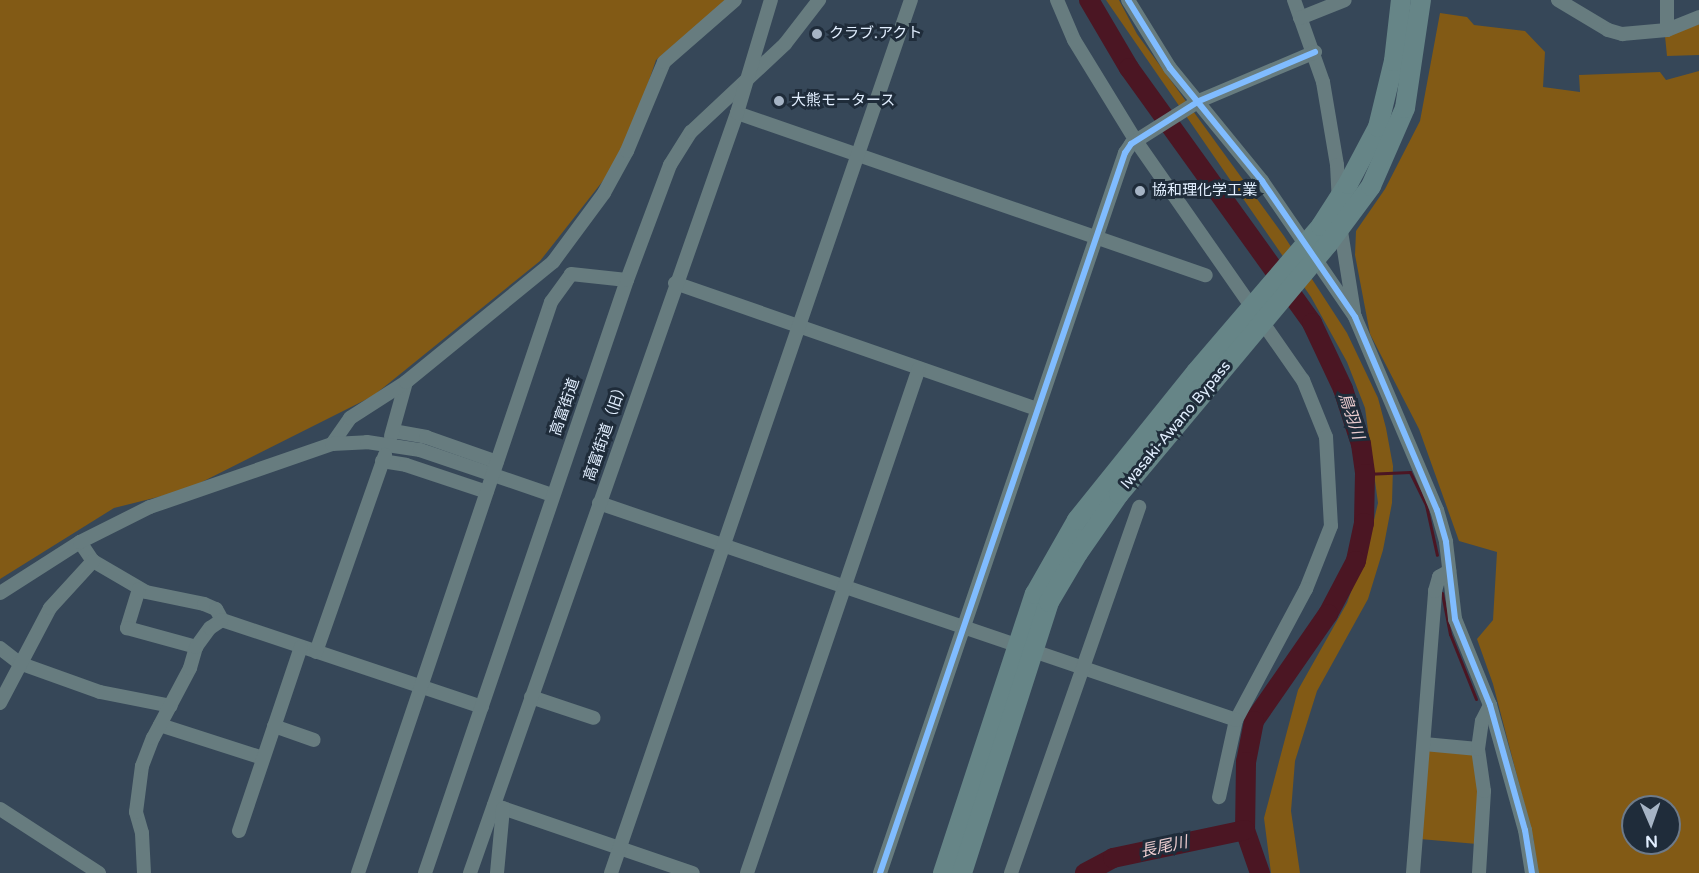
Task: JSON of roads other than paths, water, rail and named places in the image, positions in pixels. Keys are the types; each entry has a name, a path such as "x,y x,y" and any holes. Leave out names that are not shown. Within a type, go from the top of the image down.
{"highway":[{"name":"Iwasaki-Awano Bypass","path":"943,873 1026,648 1112,489 1321,226 1378,127 1394,61 1401,0"},
{"name":"Iwasaki-Awano Bypass","path":"1112,489 1328,244 1371,186 1405,108 1421,0"},
{"name":"Iwasaki-Awano Bypass","path":"962,873 1026,648"}],"street":[{"path":"332,444 350,418 406,382 553,262 575,235 618,168 664,62 735,0"},
{"name":"高富街道（旧）","path":"470,873 499,806 531,697 749,77 771,0"},
{"name":"高富街道","path":"425,873 552,495 670,165 691,132 785,44 819,0"},
{"path":"611,873 860,154 911,0"},
{"path":"1057,0 1074,40 1138,140 1216,253 1242,297 1287,355 1303,380 1326,437 1331,526 1306,590 1236,720 1219,797"},
{"path":"1128,0 1144,32 1197,102 1262,181 1355,317 1437,510 1449,571 1455,619 1490,705 1526,830 1532,873"},
{"path":"1294,0 1315,52 1337,165 1341,235 1355,317"},
{"path":"1300,18 1345,0"},
{"path":"1558,0 1615,32 1638,34 1667,30 1699,17"},
{"path":"1667,0 1667,30"},
{"path":"880,873 1125,153 1138,140 1197,102 1315,52"},
{"path":"736,113 1206,274"},
{"path":"358,873 551,302 571,274 627,280"},
{"path":"675,283 1036,409"},
{"path":"747,873 847,587 919,368"},
{"path":"406,382 392,433 426,437 552,495"},
{"path":"0,593 80,542 150,507 332,444 391,444 495,469"},
{"path":"316,652 383,458 487,492"},
{"path":"599,503 1236,720"},
{"path":"1011,873 1139,507"},
{"path":"80,542 93,561 139,589 204,603 216,609 222,620 482,708"},
{"path":"0,703 14,681 19,663 50,608 93,561"},
{"path":"1413,873 1435,591 1439,577 1449,571"},
{"path":"139,589 127,628 196,647"},
{"path":"144,873 136,795 142,766 196,647 210,628 222,620"},
{"path":"239,831 302,647"},
{"path":"0,648 19,663 100,692 171,706"},
{"path":"531,697 594,718"},
{"path":"1479,873 1485,792 1478,749 1482,721 1490,705"},
{"path":"160,725 263,758"},
{"path":"274,726 314,740"},
{"path":"1424,744 1478,749"},
{"path":"496,873 499,806 693,873"},
{"path":"0,809 99,873"}],"waterway":[{"name":"鳥羽川","path":"1089,0 1129,68 1312,323 1343,389 1361,444 1365,474 1364,523 1356,561 1328,614 1254,721 1246,762 1245,830 1260,873"},
{"path":"1365,474 1410,472 1426,505 1437,555"},
{"path":"1442,593 1450,634 1476,699"},
{"name":"長尾川","path":"1085,873 1113,858 1245,830"}],"place":[{"name":"クラブ.アクト","path":"817,34"},
{"name":"大熊モータース","path":"779,101"},
{"name":"協和理化学工業","path":"1140,191"}]}
